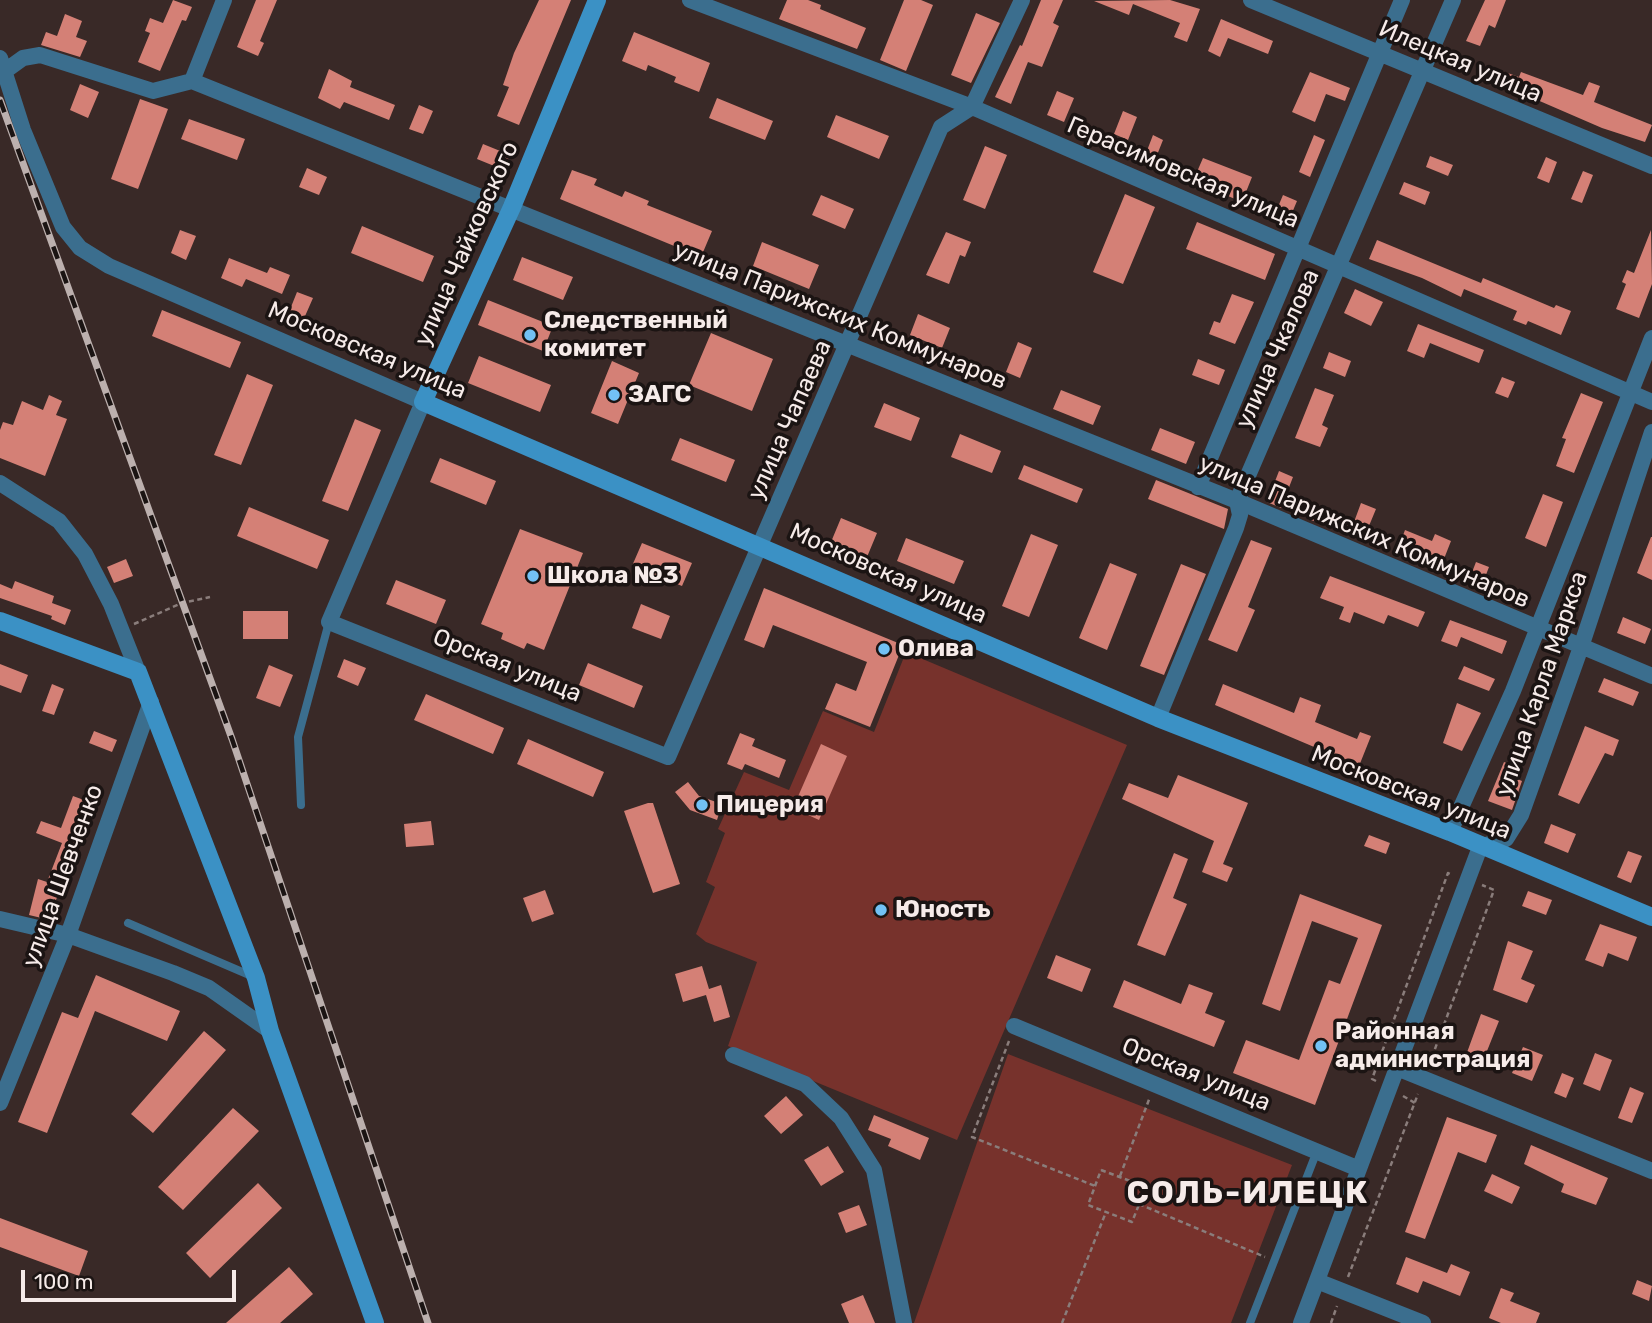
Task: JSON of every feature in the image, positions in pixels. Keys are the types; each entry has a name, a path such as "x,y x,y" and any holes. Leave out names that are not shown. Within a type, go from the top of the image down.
{"street":[{"path":"2,65 40,55 153,91 192,81 224,0"},
{"name":"улица Чайковского","path":"329,622 423,402 512,207 597,0"},
{"name":"Герасимовская улица","path":"690,0 972,107 1652,402"},
{"path":"972,107 1022,0"},
{"name":"Илецкая улица","path":"1251,0 1652,166"},
{"name":"улица Чкалова","path":"1198,486 1402,0"},
{"name":"улица Чкалова","path":"1158,719 1236,528 1240,515 1237,501 1453,0"},
{"name":"Московская улица","path":"2,65 23,130 63,227 80,248 110,266 1158,719 1450,832 1480,847 1652,917"},
{"name":"улица Парижских Коммунаров","path":"192,81 512,207 1237,501 1652,676"},
{"name":"улица Чапаева","path":"668,757 941,127 972,107"},
{"name":"улица Карла Маркса","path":"1450,832 1513,691 1652,338"},
{"name":"улица Карла Маркса","path":"1480,847 1506,839 1521,815 1581,647 1652,432"},
{"path":"0,484 59,521 85,554 121,629 256,978 270,1031 375,1323"},
{"path":"0,621 138,672"},
{"name":"Орская улица","path":"329,622 668,757"},
{"name":"улица Шевченко","path":"0,1103 68,935 150,702"},
{"path":"1301,1323 1480,847"},
{"path":"0,919 68,935 209,988 270,1031"},
{"name":"Орская улица","path":"1014,1026 1359,1169"},
{"path":"733,1055 805,1084 841,1118 874,1170 904,1323"},
{"path":"1397,1068 1652,1171"},
{"path":"1317,1281 1423,1323"}],"lane":[{"path":"301,805 298,737 329,622"},
{"path":"128,923 256,978"},
{"path":"1250,1323 1317,1151"}],"path":[{"path":"121,629 182,603 210,597"},
{"path":"1014,1026 972,1137 1095,1186"},
{"path":"1119,1177 1155,1084"},
{"path":"1101,1170 1119,1177 1146,1187 1132,1222 1087,1205 1101,1170"},
{"path":"1139,1204 1274,1260"},
{"path":"1062,1323 1106,1212"}],"shaded area":[{"name":"Юность","path":"906,652 1127,745 957,1140 728,1046 757,962 706,942 696,934 715,887 706,882 725,833 718,829 744,772 789,790 823,711 874,732"},
{"path":"1008,1054 1292,1165 1231,1323 914,1323"}],"building":[{"path":"173,0 192,7 186,21 182,20 160,71 138,62 150,33 145,31 150,18 163,23"},
{"path":"256,0 277,0 260,41 264,43 258,56 237,47"},
{"path":"539,0 571,0 519,125 497,116 509,87 503,85 514,53"},
{"path":"787,0 808,0 821,5 820,9 866,28 857,49 779,19"},
{"path":"904,0 921,0 933,5 906,71 880,60"},
{"path":"1041,0 1063,0 1053,23 1059,26 1042,67 1028,62 1011,104 995,97 1020,45 1022,46"},
{"path":"1170,0 1200,9 1187,42 1174,37 1180,23 1133,4 1129,15 1094,1"},
{"path":"1485,0 1506,0 1495,28 1489,25 1480,46 1466,41"},
{"path":"976,13 1000,23 971,83 951,75"},
{"path":"65,14 82,21 76,37 87,41 80,57 41,45 46,32 57,36"},
{"path":"1221,19 1273,41 1268,54 1228,38 1220,57 1208,51"},
{"path":"634,32 710,63 699,92 674,82 676,77 648,65 646,71 622,61"},
{"path":"329,69 352,81 350,87 395,105 389,120 344,102 340,109 318,98"},
{"path":"1502,71 1519,77 1521,72 1583,95 1589,82 1600,86 1594,102 1652,125 1645,142 1602,128 1498,83"},
{"path":"1310,72 1350,88 1345,101 1326,94 1315,122 1292,112"},
{"path":"80,84 99,92 88,118 70,110"},
{"path":"1057,91 1074,98 1064,122 1047,115"},
{"path":"717,98 773,121 765,140 709,118"},
{"path":"140,99 168,109 138,189 111,179"},
{"path":"419,105 433,111 423,134 409,129"},
{"path":"1123,111 1137,117 1128,140 1114,134"},
{"path":"836,115 889,136 879,159 827,137"},
{"path":"189,119 245,139 237,160 181,139"},
{"path":"1153,135 1163,140 1153,165 1143,161"},
{"path":"1314,135 1325,140 1310,177 1299,172"},
{"path":"483,144 510,155 504,170 477,159"},
{"path":"985,146 1007,155 985,209 963,200"},
{"path":"1430,156 1453,165 1448,176 1426,167"},
{"path":"1546,157 1557,162 1549,183 1537,178"},
{"path":"1203,158 1252,177 1242,202 1193,181"},
{"path":"307,168 327,177 319,195 299,187"},
{"path":"572,170 597,179 594,185 622,197 625,191 649,201 647,205 712,231 701,257 560,199"},
{"path":"1583,171 1593,175 1582,203 1571,199"},
{"path":"1404,182 1430,192 1425,205 1399,194"},
{"path":"1125,194 1155,207 1123,284 1093,272"},
{"path":"821,195 854,209 845,229 812,215"},
{"path":"1283,195 1297,201 1289,220 1275,214"},
{"path":"1197,222 1275,254 1265,280 1186,249"},
{"path":"362,226 434,256 423,282 351,253"},
{"path":"180,230 196,236 186,260 171,253"},
{"path":"1651,230 1652,284 1639,318 1616,309 1626,284 1622,282 1627,270 1634,273"},
{"path":"946,232 971,242 965,257 960,255 949,284 926,275"},
{"path":"1377,240 1481,283 1483,278 1554,308 1556,305 1571,311 1561,335 1528,321 1526,325 1513,320 1517,311 1464,289 1461,297 1422,278 1369,259"},
{"path":"762,242 819,265 809,289 753,266"},
{"path":"522,257 573,277 563,300 513,280"},
{"path":"229,258 267,273 270,267 290,275 282,294 246,279 242,287 221,278"},
{"path":"1355,289 1383,302 1371,326 1344,313"},
{"path":"297,292 313,298 302,323 287,317"},
{"path":"1232,294 1254,302 1235,344 1209,334 1214,321 1220,323"},
{"path":"488,300 553,326 543,351 478,325"},
{"path":"162,310 241,342 230,368 152,336"},
{"path":"918,314 950,328 942,348 910,335"},
{"path":"1418,324 1484,350 1479,363 1430,343 1424,358 1407,351"},
{"path":"711,333 773,359 752,411 689,385"},
{"path":"1018,342 1032,348 1020,378 1006,372"},
{"path":"1329,352 1351,361 1345,377 1323,368"},
{"path":"479,356 551,385 540,412 468,383"},
{"path":"1198,359 1225,370 1219,385 1192,375"},
{"path":"612,361 639,373 618,424 591,413"},
{"path":"247,374 273,385 241,465 214,455"},
{"path":"1502,377 1515,382 1508,398 1495,393"},
{"path":"1315,388 1334,395 1322,425 1328,428 1320,447 1295,438"},
{"path":"1061,390 1101,406 1093,425 1053,409"},
{"path":"1581,393 1603,402 1574,473 1556,466 1566,439 1562,438"},
{"path":"49,395 62,401 56,415 67,419 45,476 0,458 0,430 3,422 13,425 22,401 43,410"},
{"path":"884,403 920,418 911,441 874,427"},
{"path":"355,419 381,430 348,511 322,501"},
{"path":"1160,428 1195,442 1186,464 1151,450"},
{"path":"960,434 1001,451 992,473 951,457"},
{"path":"680,438 735,460 726,482 671,460"},
{"path":"440,458 496,481 486,505 430,482"},
{"path":"1024,465 1083,489 1077,503 1018,479"},
{"path":"1279,471 1293,477 1281,508 1267,502"},
{"path":"1156,480 1228,509 1224,529 1148,499"},
{"path":"1543,494 1563,502 1546,547 1525,538"},
{"path":"1361,503 1376,509 1364,538 1308,519 1313,506 1354,522"},
{"path":"249,507 329,540 317,569 237,536"},
{"path":"841,518 877,533 867,557 831,542"},
{"path":"520,529 583,553 544,650 527,643 524,649 501,639 503,633 481,624"},
{"path":"1405,530 1432,541 1435,534 1451,541 1440,569 1397,552"},
{"path":"1031,534 1058,545 1029,617 1002,606"},
{"path":"1652,537 1652,580 1637,573"},
{"path":"906,538 964,561 954,584 897,561"},
{"path":"1251,540 1272,548 1248,607 1255,610 1237,652 1208,640"},
{"path":"642,543 692,563 682,586 632,566"},
{"path":"126,559 133,576 114,583 107,567"},
{"path":"1476,562 1489,567 1482,585 1469,580"},
{"path":"1110,563 1137,574 1107,650 1079,638"},
{"path":"1181,564 1206,574 1164,675 1140,666"},
{"path":"1330,576 1425,612 1418,627 1388,615 1384,624 1354,612 1350,623 1339,619 1344,607 1320,598"},
{"path":"396,580 446,600 436,624 386,604"},
{"path":"15,581 54,596 52,603 71,610 65,625 51,619 52,616 0,598 0,584 12,589"},
{"path":"764,588 903,645 870,727 825,709 836,683 856,691 867,662 773,625 764,648 744,640"},
{"path":"641,604 670,616 661,639 632,628"},
{"path":"243,611 288,611 288,639 243,639"},
{"path":"1623,617 1651,629 1645,644 1617,633"},
{"path":"1450,620 1507,641 1502,654 1461,637 1457,647 1441,641"},
{"path":"344,659 366,668 358,686 337,677"},
{"path":"588,663 643,686 634,708 579,685"},
{"path":"0,664 28,675 21,693 0,685"},
{"path":"269,665 293,675 280,707 256,698"},
{"path":"1464,666 1495,679 1489,691 1458,679"},
{"path":"1604,678 1639,692 1633,706 1598,692"},
{"path":"52,684 64,689 54,715 42,711"},
{"path":"1223,684 1294,713 1300,697 1321,705 1315,722 1357,739 1360,732 1371,736 1359,766 1215,705"},
{"path":"426,694 504,728 493,754 414,720"},
{"path":"1457,703 1481,713 1462,751 1443,743"},
{"path":"1585,726 1619,740 1613,756 1605,753 1579,804 1558,795"},
{"path":"94,731 117,740 112,752 89,743"},
{"path":"740,733 755,739 752,746 786,760 779,778 745,764 742,770 727,764"},
{"path":"528,739 604,772 593,797 517,764"},
{"path":"821,744 847,756 819,820 793,808"},
{"path":"1504,762 1514,766 1510,776 1522,781 1512,810 1488,801"},
{"path":"1178,775 1248,803 1223,864 1233,868 1227,882 1202,872 1214,841 1122,799 1129,783 1168,798"},
{"path":"688,782 699,796 722,804 717,820 690,810 675,792"},
{"path":"73,796 92,803 56,900 54,899 50,920 29,915 38,879 47,882 62,843 36,833 41,821 61,828"},
{"path":"653,803 680,884 653,893 624,811"},
{"path":"431,821 434,845 406,847 404,824"},
{"path":"1551,824 1576,834 1568,853 1544,843"},
{"path":"1369,835 1390,843 1386,854 1364,846"},
{"path":"1628,851 1642,856 1631,883 1617,877"},
{"path":"1174,853 1188,859 1173,898 1187,904 1165,956 1137,945"},
{"path":"545,890 554,914 532,922 523,898"},
{"path":"1528,891 1552,900 1546,915 1522,906"},
{"path":"1300,894 1382,925 1315,1105 1233,1073 1246,1040 1299,1060 1329,980 1340,984 1358,938 1312,921 1280,1011 1262,1004"},
{"path":"1600,924 1637,937 1628,961 1608,953 1603,967 1585,960"},
{"path":"1508,941 1533,951 1521,979 1535,985 1527,1003 1493,990"},
{"path":"1056,955 1091,969 1082,992 1047,978"},
{"path":"702,966 709,989 721,985 730,1017 714,1022 706,995 683,1002 675,974"},
{"path":"96,975 180,1011 167,1041 95,1011 47,1133 18,1122 62,1012 78,1018"},
{"path":"1124,980 1181,1004 1189,984 1213,993 1205,1013 1225,1021 1214,1047 1113,1007"},
{"path":"1481,1014 1499,1021 1487,1051 1495,1055 1490,1068 1465,1058"},
{"path":"204,1031 226,1050 153,1133 131,1114"},
{"path":"1523,1047 1543,1055 1532,1081 1512,1073"},
{"path":"1595,1053 1612,1060 1600,1091 1583,1084"},
{"path":"1562,1073 1574,1078 1566,1098 1554,1093"},
{"path":"1630,1087 1644,1093 1632,1123 1618,1118"},
{"path":"786,1096 803,1115 781,1134 764,1116"},
{"path":"233,1108 259,1131 183,1210 158,1187"},
{"path":"874,1115 929,1138 920,1160 888,1146 891,1139 868,1130"},
{"path":"1447,1117 1497,1135 1486,1163 1458,1152 1425,1239 1405,1232"},
{"path":"1531,1145 1608,1178 1596,1205 1561,1192 1564,1184 1524,1164"},
{"path":"828,1146 844,1172 821,1186 804,1160"},
{"path":"1492,1174 1520,1187 1512,1204 1484,1191"},
{"path":"258,1183 282,1208 210,1278 186,1253"},
{"path":"859,1205 867,1225 846,1233 838,1213"},
{"path":"0,1218 88,1251 79,1276 0,1247"},
{"path":"1406,1257 1447,1273 1451,1264 1470,1272 1460,1296 1423,1281 1418,1293 1396,1284"},
{"path":"289,1267 313,1294 280,1323 226,1323"},
{"path":"1637,1280 1652,1286 1649,1301 1632,1294"},
{"path":"1501,1288 1514,1293 1510,1301 1540,1313 1536,1323 1501,1323 1489,1318"},
{"path":"863,1295 875,1323 849,1323 841,1304"}],"railway":[{"path":"0,100 232,739 428,1323"}],"place":[{"name":"Следственный комитет","path":"530,335"},
{"name":"ЗАГС","path":"614,395"},
{"name":"Школа №3","path":"533,576"},
{"name":"Олива","path":"884,649"},
{"name":"Пицерия","path":"702,805"},
{"name":"Юность","path":"881,910"},
{"name":"Районная администрация","path":"1321,1046"}],"district":[{"name":"СОЛЬ-ИЛЕЦК","path":"1248,1194"}]}
